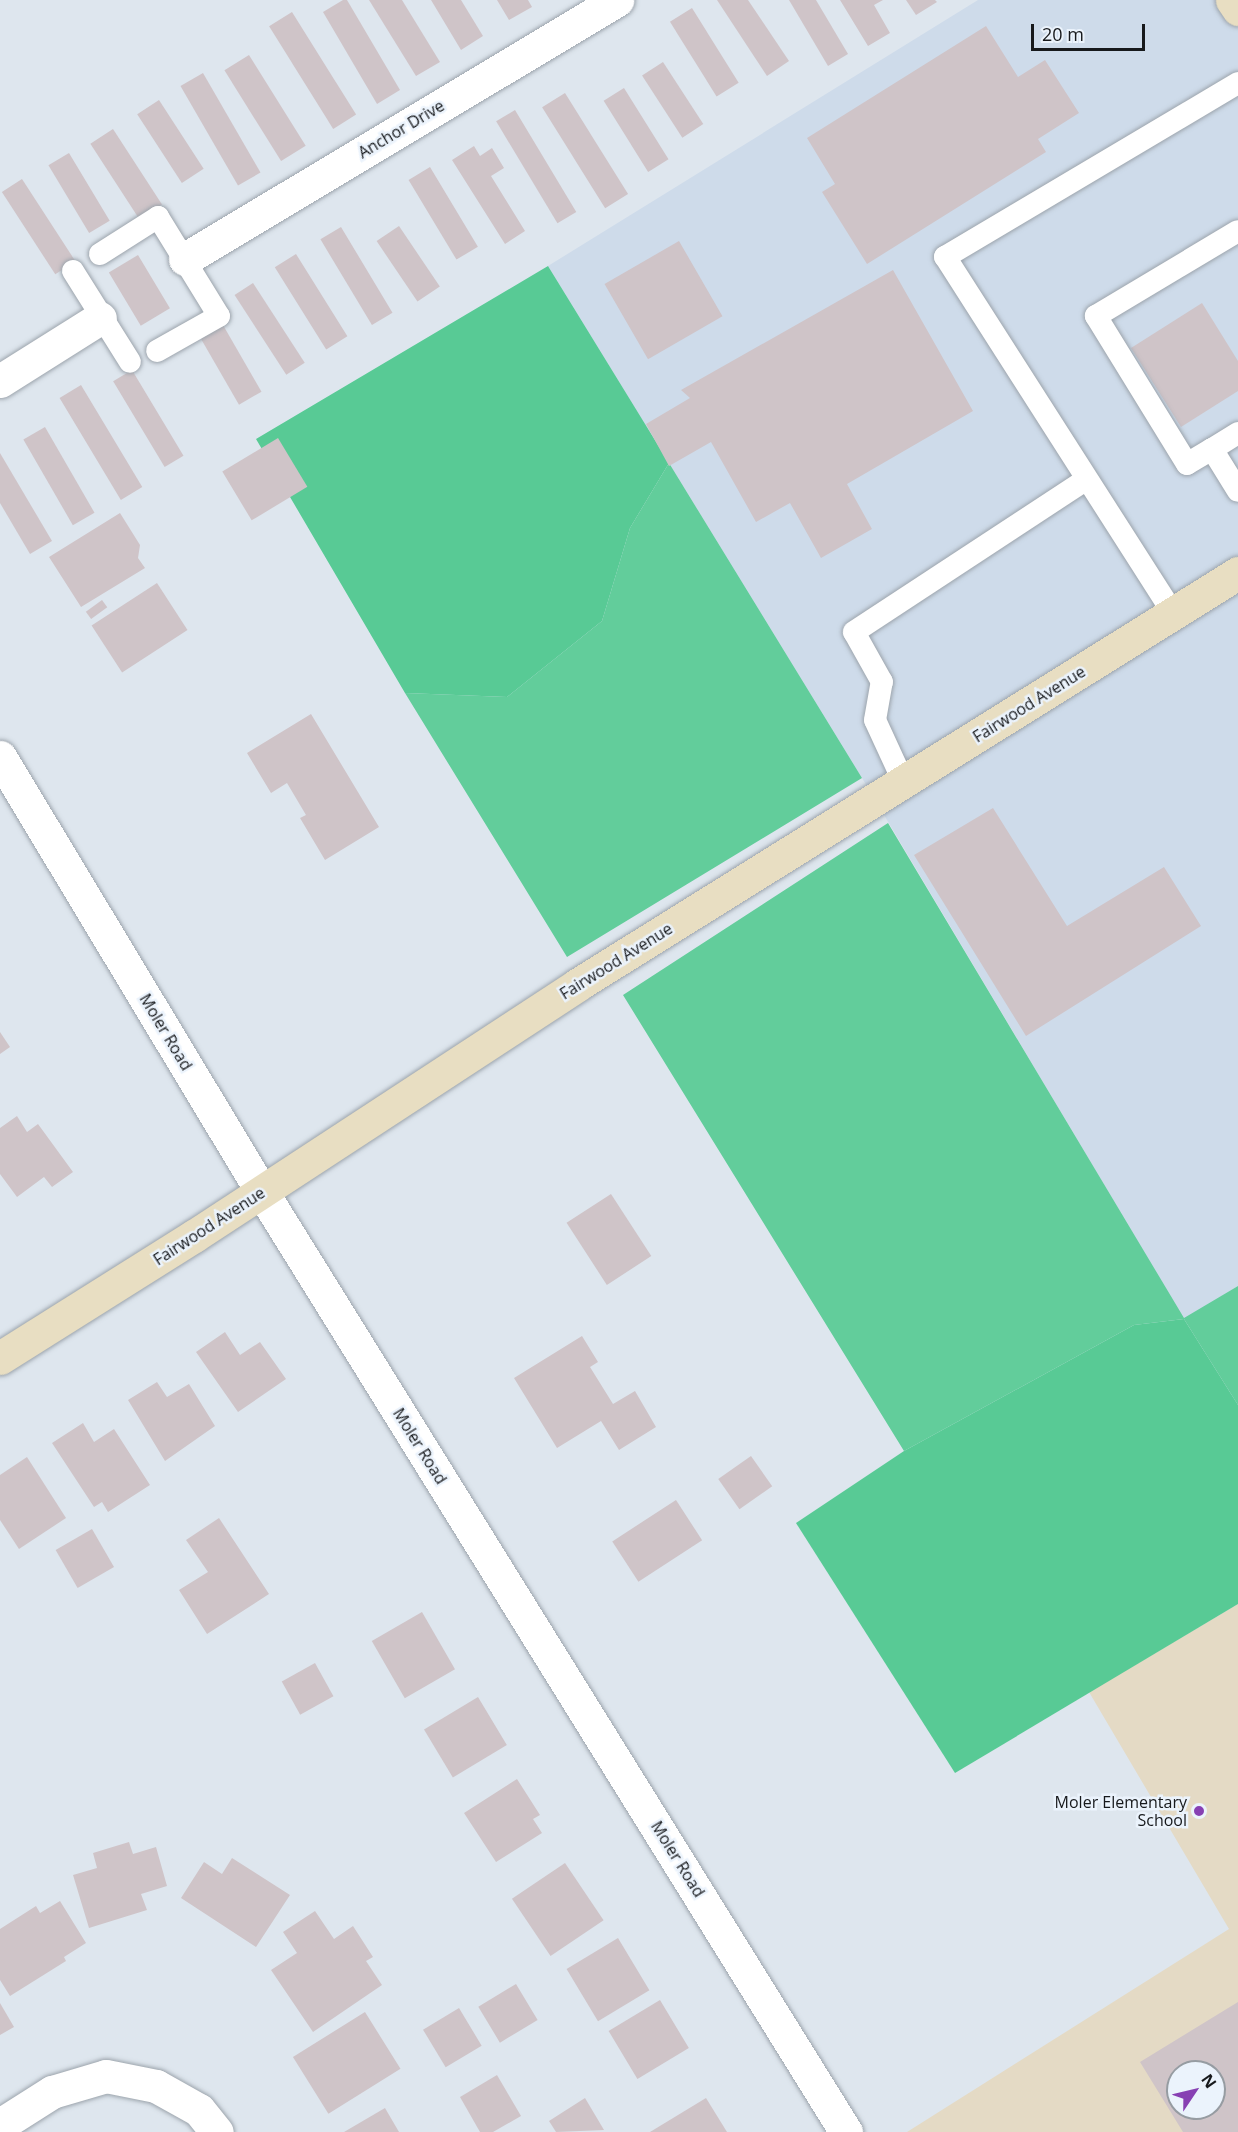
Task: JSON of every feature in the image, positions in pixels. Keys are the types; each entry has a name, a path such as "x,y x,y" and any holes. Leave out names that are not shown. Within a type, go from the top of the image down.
{"street":[{"name":"Anchor Drive","path":"185,259 617,0"},
{"path":"1232,0 1238,9"},
{"path":"0,381 100,318"},
{"name":"Fairwood Avenue","path":"0,1358 262,1192 577,985 1238,573"},
{"name":"Moler Road","path":"4,773 846,2132"},
{"path":"0,2125 52,2092 106,2076 156,2086 199,2110 217,2132"}],"lane":[{"path":"1173,613 1085,480 945,257 1238,83"},
{"path":"100,254 158,217 219,316 157,351"},
{"path":"1238,231 1096,316 1187,464 1238,433"},
{"path":"73,270 100,318 129,362"},
{"path":"1212,449 1238,491"},
{"path":"904,783 875,720 882,682 854,632 1085,480"}],"shaded area":[{"path":"978,0 1232,0 1238,9 1238,1286 1184,1319 862,778 548,266"},
{"name":"Moler Elementary School","path":"1238,1604 1238,2132 907,2132 1229,1929 1089,1692"}],"green space":[{"path":"548,266 669,463 630,528 602,621 507,697 405,693 256,439"},
{"path":"669,463 862,778 567,957 405,693 507,697 602,621 630,528"},
{"path":"888,823 1184,1318 1238,1286 1238,1405 1184,1319 1134,1325 904,1451 623,995"},
{"path":"1184,1319 1238,1405 1238,1604 955,1773 796,1523 904,1451 1134,1325"}],"building":[{"path":"347,0 400,90 377,104 323,12"},
{"path":"369,0 402,0 440,62 416,76"},
{"path":"431,0 461,0 483,36 461,50"},
{"path":"497,0 528,0 532,7 509,20"},
{"path":"717,0 748,0 789,61 767,76"},
{"path":"789,0 816,0 848,54 828,66"},
{"path":"840,0 883,0 874,5 890,33 868,46"},
{"path":"906,0 935,0 937,2 916,15"},
{"path":"692,8 739,83 717,96 670,22"},
{"path":"292,12 356,115 333,129 269,26"},
{"path":"986,26 1018,77 1045,60 1079,113 1038,139 1046,152 867,264 822,192 835,184 807,138"},
{"path":"249,55 306,146 281,161 224,70"},
{"path":"663,62 703,124 682,138 642,76"},
{"path":"203,73 260,173 238,186 180,86"},
{"path":"624,88 669,159 648,172 604,101"},
{"path":"565,93 628,194 605,208 542,107"},
{"path":"159,100 204,169 182,183 137,114"},
{"path":"515,110 576,212 557,223 496,121"},
{"path":"113,129 162,204 139,219 90,144"},
{"path":"474,146 480,156 492,148 504,168 491,176 525,231 505,244 452,160"},
{"path":"69,153 110,221 89,233 48,165"},
{"path":"430,167 478,247 456,260 409,180"},
{"path":"22,179 75,261 55,274 2,192"},
{"path":"399,226 440,287 417,302 377,241"},
{"path":"341,227 393,313 372,325 320,239"},
{"path":"679,241 722,316 648,359 605,284"},
{"path":"296,254 347,336 326,350 275,267"},
{"path":"138,255 170,308 141,326 109,273"},
{"path":"893,270 973,411 847,484 872,529 821,558 790,503 756,522 711,442 669,466 646,424 690,398 681,390"},
{"path":"253,283 305,363 286,375 235,295"},
{"path":"1202,303 1238,361 1238,391 1181,427 1131,348"},
{"path":"223,325 262,392 239,405 200,338"},
{"path":"132,370 184,456 165,467 113,381"},
{"path":"81,385 142,487 121,500 60,398"},
{"path":"45,427 94,513 73,525 23,440"},
{"path":"278,438 307,487 252,520 222,471"},
{"path":"0,453 52,541 30,554 0,503"},
{"path":"120,513 140,545 138,558 145,568 81,607 49,557"},
{"path":"157,583 187,630 122,672 92,625"},
{"path":"102,600 107,607 91,619 86,612"},
{"path":"311,714 379,827 325,860 300,818 306,815 287,783 271,793 247,753"},
{"path":"993,808 1067,926 1164,867 1201,926 1026,1036 914,855"},
{"path":"0,1032 10,1047 0,1054"},
{"path":"17,1116 27,1132 38,1124 73,1172 52,1187 44,1177 17,1197 0,1174 0,1128"},
{"path":"611,1194 651,1256 607,1285 567,1223"},
{"path":"225,1332 240,1355 260,1342 286,1379 238,1412 196,1352"},
{"path":"582,1336 598,1362 590,1367 613,1404 635,1391 656,1427 619,1450 601,1421 557,1448 514,1378"},
{"path":"157,1382 167,1397 189,1384 215,1426 165,1461 128,1400"},
{"path":"83,1423 94,1442 114,1429 150,1485 108,1512 102,1502 94,1507 52,1443"},
{"path":"751,1456 772,1486 739,1509 718,1479"},
{"path":"27,1457 66,1518 19,1549 0,1520 0,1475"},
{"path":"676,1500 702,1540 638,1582 612,1541"},
{"path":"219,1518 269,1594 207,1634 179,1590 208,1572 186,1540"},
{"path":"92,1529 114,1567 78,1588 56,1550"},
{"path":"422,1612 455,1669 405,1698 372,1641"},
{"path":"315,1663 333,1696 300,1715 282,1681"},
{"path":"478,1697 507,1745 453,1777 424,1729"},
{"path":"517,1779 540,1815 533,1819 542,1833 496,1862 464,1813"},
{"path":"129,1842 133,1854 156,1847 167,1886 141,1894 147,1910 89,1928 73,1875 97,1868 93,1853"},
{"path":"232,1858 290,1895 256,1947 181,1898 204,1862 222,1874"},
{"path":"565,1863 604,1920 551,1956 512,1899"},
{"path":"60,1901 86,1943 64,1957 66,1961 10,1996 0,1980 0,1929 36,1906 40,1913"},
{"path":"315,1911 334,1939 353,1926 373,1957 366,1961 382,1985 313,2032 271,1970 297,1953 283,1932"},
{"path":"618,1938 649,1990 598,2021 567,1969"},
{"path":"516,1984 538,2020 500,2043 478,2007"},
{"path":"660,2000 689,2048 637,2079 609,2031"},
{"path":"1238,2002 1238,2132 1183,2132 1176,2120 1226,2120 1226,2060 1166,2060 1166,2104 1140,2062"},
{"path":"0,2003 14,2027 0,2035"},
{"path":"459,2008 482,2046 446,2067 423,2030"},
{"path":"365,2012 401,2069 328,2114 293,2057"},
{"path":"497,2075 521,2116 493,2132 480,2132 460,2097"},
{"path":"585,2098 604,2130 556,2132 549,2121"},
{"path":"706,2098 727,2132 650,2132"},
{"path":"385,2108 399,2132 344,2132"}],"place":[{"name":"Moler Elementary School","path":"1199,1811"}]}
